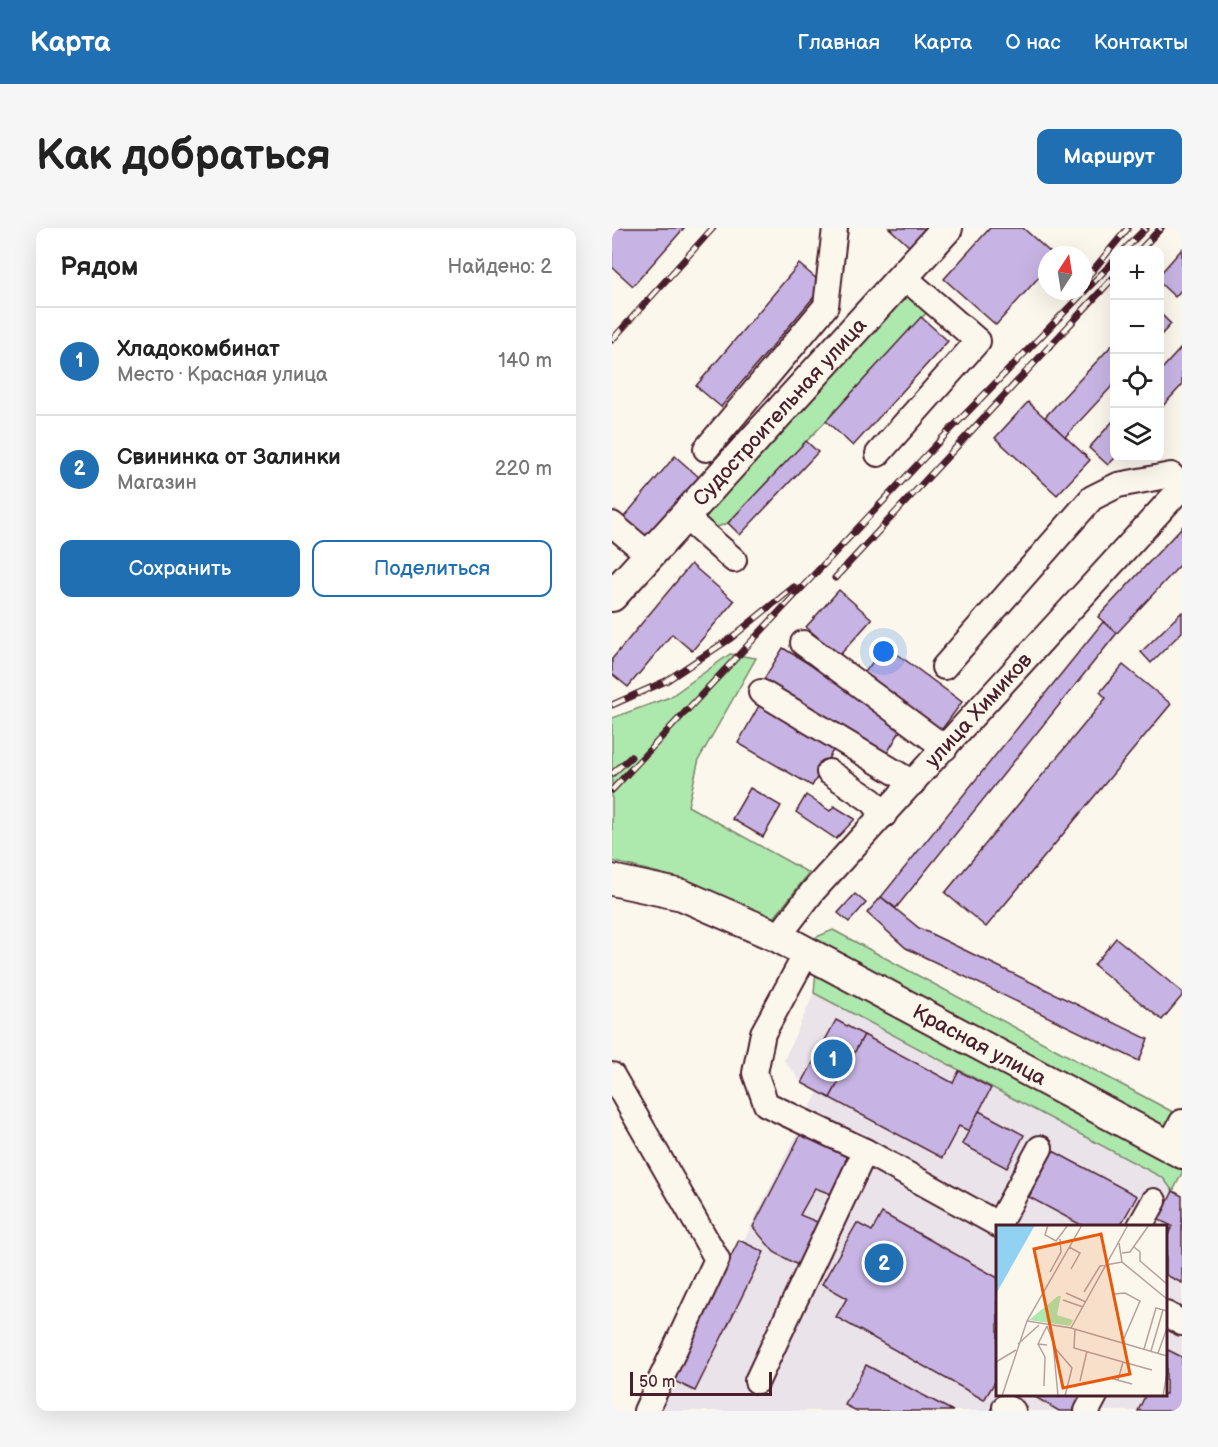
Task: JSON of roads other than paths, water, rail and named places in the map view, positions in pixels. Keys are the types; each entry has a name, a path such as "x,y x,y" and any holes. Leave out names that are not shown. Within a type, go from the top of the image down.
{"main road":[{"name":"Судостроительная улица","path":"612,596 947,228"},
{"name":"Красная улица","path":"612,880 682,895 778,937 1178,1140"}],"street":[{"path":"706,449 826,306 835,228"},
{"path":"878,454 978,341 903,276"},
{"path":"746,402 769,422"},
{"path":"945,667 1092,498 1118,485 1178,483"},
{"name":"улица Химиков","path":"778,937 813,891 945,748 1178,483"},
{"path":"684,516 734,560"},
{"path":"612,524 649,555"},
{"path":"803,643 945,748"},
{"path":"761,692 913,783"},
{"path":"829,772 872,801 884,815"},
{"path":"807,952 763,1032 755,1073 766,1104 865,1151 998,1225"},
{"path":"612,1075 717,1259 646,1411"},
{"path":"1001,1225 1040,1148"},
{"path":"757,1381 865,1151"},
{"path":"1141,1225 1154,1201"},
{"path":"1167,1315 1182,1323"},
{"path":"1087,1411 1095,1396"}],"railway":[{"path":"612,340 713,228"},
{"path":"1092,271 1128,228"},
{"path":"1128,246 1146,228"},
{"path":"1144,246 1161,228"},
{"path":"612,790 949,431 1110,265"},
{"path":"835,578 1110,281"},
{"path":"612,705 666,681 731,638 794,587"},
{"path":"612,774 631,757"}],"place":[{"name":"Хладокомбинат","path":"833,1059"},
{"name":"Свининка от Залинки","path":"884,1263"}]}
